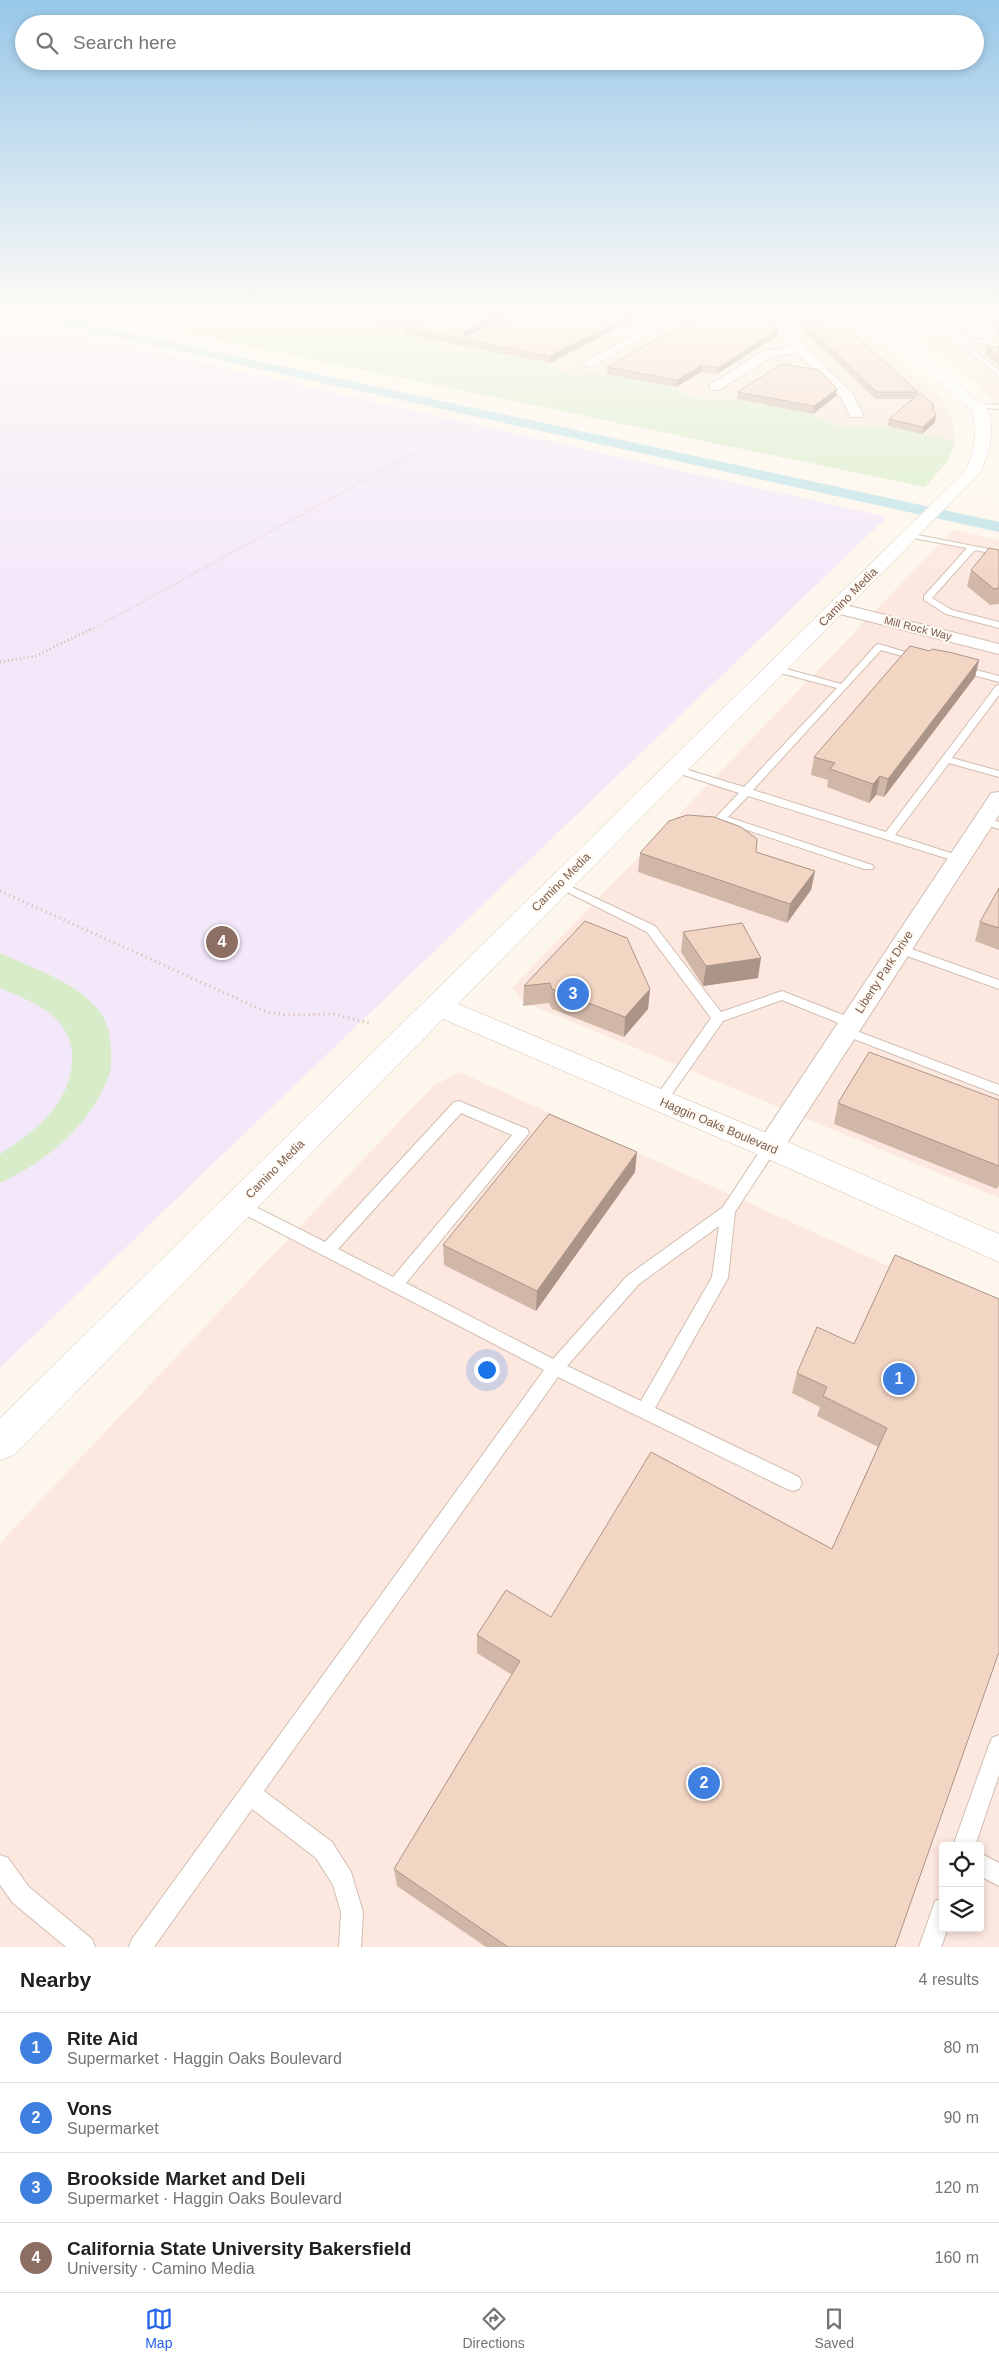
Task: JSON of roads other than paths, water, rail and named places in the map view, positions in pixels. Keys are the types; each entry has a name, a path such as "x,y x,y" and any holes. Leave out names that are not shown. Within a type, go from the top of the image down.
{"street":[{"path":"851,404 856,414"},
{"path":"972,404 980,410"},
{"name":"Camino Media","path":"0,1443 963,483 979,461 984,438 980,410"},
{"name":"Mill Rock Way","path":"838,608 999,649"},
{"name":"Liberty Park Drive","path":"770,1147 959,859 991,823 999,798"},
{"name":"Haggin Oaks Boulevard","path":"438,1006 770,1147 999,1249"}],"lane":[{"path":"980,410 999,407"},
{"path":"980,410 999,414"},
{"path":"925,520 973,547 999,553"},
{"path":"973,547 927,598 949,612 999,625"},
{"path":"868,867 721,818 879,647 934,662"},
{"path":"953,667 999,679"},
{"path":"776,669 843,687"},
{"path":"888,836 999,688"},
{"path":"946,759 999,774"},
{"path":"675,769 959,859"},
{"path":"559,884 651,929 718,1018"},
{"path":"900,949 999,985"},
{"path":"660,1101 718,1018 782,996 849,1027 999,1090"},
{"path":"327,1250 458,1106 522,1133 395,1285"},
{"path":"140,1947 555,1368 633,1280 728,1211 770,1147"},
{"path":"239,1205 555,1368 792,1483"},
{"path":"644,1411 720,1278 728,1211"},
{"path":"965,1842 999,1744"},
{"path":"250,1794 324,1850 343,1880 352,1912 350,1947"},
{"path":"0,1866 21,1895 84,1947"},
{"path":"984,1867 999,1876"},
{"path":"930,1947 939,1921"}],"waterway":[{"path":"436,404 999,527"}],"place":[{"name":"California State University Bakersfield","path":"222,942"},
{"name":"Brookside Market and Deli","path":"573,994"},
{"name":"Rite Aid","path":"899,1379"},
{"name":"Vons","path":"704,1783"}]}
